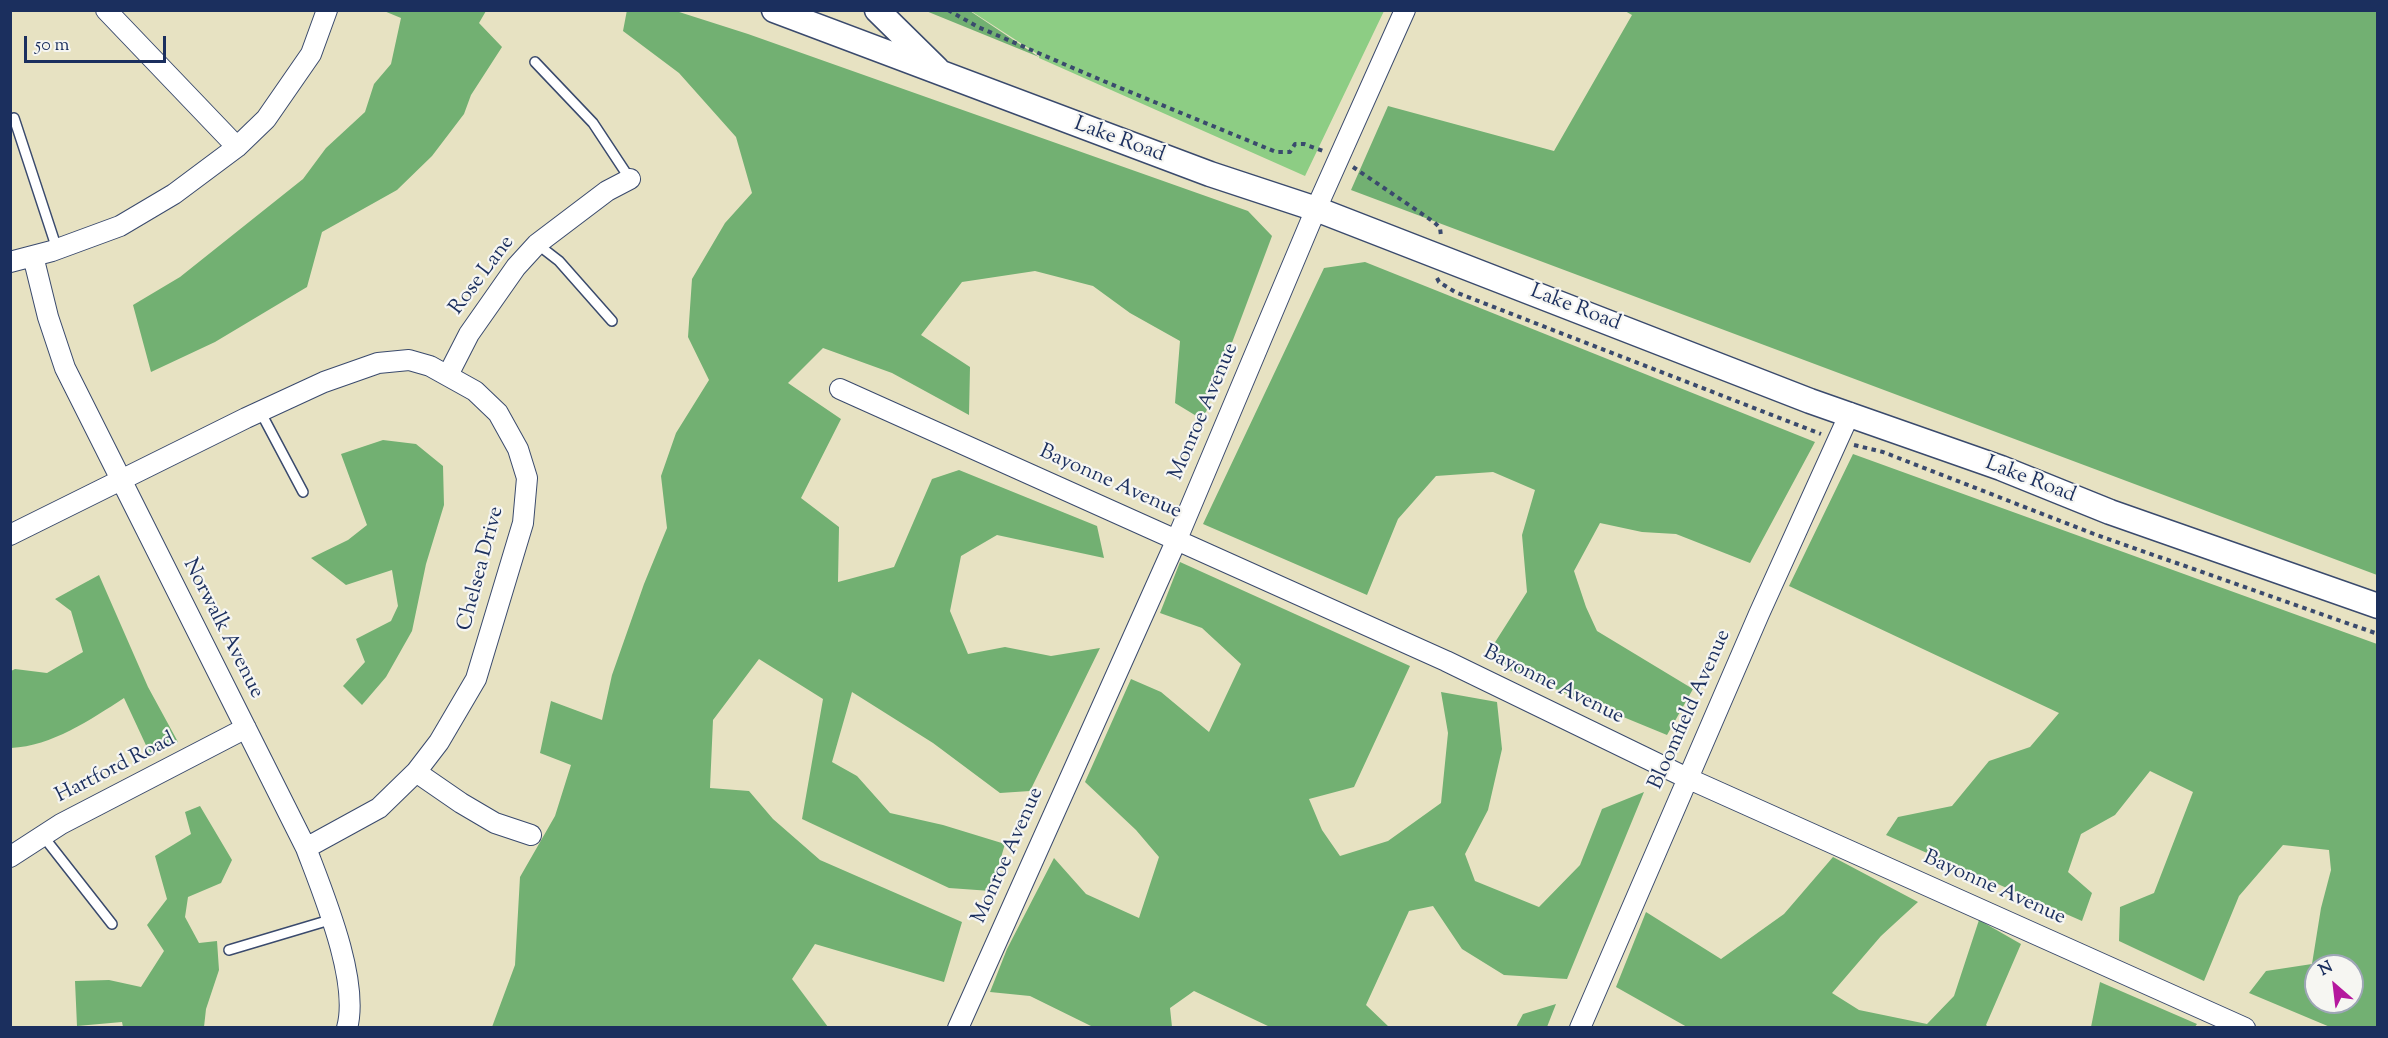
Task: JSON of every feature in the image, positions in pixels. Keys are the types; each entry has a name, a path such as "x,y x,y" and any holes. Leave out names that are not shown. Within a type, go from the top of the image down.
{"street":[{"path":"106,10 237,147"},
{"path":"10,261 57,249 120,226 174,194 237,147 266,119 311,54 327,10"},
{"name":"Lake Road","path":"774,10 1210,174 1316,209 1810,401 1850,413 2001,468 2110,512 2378,606"},
{"path":"877,10 945,76"},
{"name":"Monroe Avenue","path":"958,1028 1177,539 1316,209 1405,10"},
{"name":"Rose Lane","path":"448,375 469,334 516,267 537,244 607,191 630,179"},
{"name":"Norwalk Avenue","path":"33,256 48,317 65,368 306,848 333,919 348,978 347,1028"},
{"name":"Chelsea Drive","path":"10,535 260,411 324,382 378,363 409,360 430,366 475,391 498,414 518,449 527,478 523,524 476,679 440,742 416,772 379,808 306,848"},
{"name":"Bayonne Avenue","path":"840,389 1446,661 1687,778 2245,1028"},
{"name":"Bloomfield Avenue","path":"1580,1028 1687,778 1850,413"},
{"name":"Hartford Road","path":"10,857 61,824 246,728"},
{"path":"416,772 495,823 531,835"}],"lane":[{"path":"535,62 593,123 630,179"},
{"path":"14,118 57,249"},
{"path":"537,244 560,261 612,321"},
{"path":"260,411 303,492"},
{"path":"43,836 112,924"},
{"path":"229,950 333,919"}],"path":[{"path":"948,10 978,27 1101,81 1276,152 1290,152 1295,144 1304,144 1326,152"},
{"path":"1352,167 1434,222 1440,228 1441,243"},
{"path":"1436,275 1439,282 1455,292 1825,435"},
{"path":"1848,444 1865,446 1882,452 1984,489 2094,534 2378,634"}],"green space":[{"path":"627,10 676,11 748,34 1248,211 1272,236 1203,420 1175,403 1180,341 1130,313 1093,286 1035,271 962,282 921,335 970,367 969,415 892,373 823,348 788,383 841,419 801,498 839,527 838,582 894,567 932,479 959,470 1097,526 1104,558 997,535 961,556 950,611 968,654 1005,647 1051,656 1100,648 1030,791 1000,793 933,743 852,692 832,762 857,776 890,813 943,825 1005,844 991,891 949,888 802,819 823,699 759,659 713,720 710,788 749,791 773,819 820,860 962,922 944,982 815,944 792,979 828,1027 492,1027 515,965 520,877 555,816 571,765 540,753 551,701 602,720 612,675 644,584 667,528 661,476 676,433 709,380 688,337 692,279 725,223 752,193 736,137 679,73 623,31"},
{"path":"384,11 486,11 479,23 502,47 471,95 464,114 432,156 397,190 322,232 307,287 215,342 151,372 133,305 180,277 303,179 326,148 365,112 374,84 391,64 401,18"},
{"path":"926,11 970,11 1039,57"},
{"path":"971,11 1384,11 1305,176 1039,58 1039,55"},
{"path":"1625,11 2377,11 2377,575 1351,190 1388,106 1554,151 1632,15"},
{"path":"1365,262 1815,442 1750,563 1676,534 1642,532 1600,523 1574,571 1597,631 1693,689 1667,735 1509,670 1492,647 1527,592 1522,535 1535,490 1493,472 1436,476 1398,519 1367,595 1203,524 1324,268"},
{"path":"383,440 416,444 443,466 444,505 426,564 412,631 386,677 362,705 343,686 365,662 356,639 391,621 398,606 392,570 346,585 311,558 348,540 367,525 341,454"},
{"path":"1853,454 2377,644 2377,1027 2330,1027 2249,993 2266,971 2304,965 2304,1014 2364,1014 2364,954 2314,954 2321,908 2331,870 2329,850 2283,845 2239,896 2204,981 2119,941 2120,907 2154,893 2193,792 2150,771 2115,815 2081,834 2068,872 2092,893 2082,921 1886,835 1898,817 1952,806 1989,761 2030,747 2059,713 1789,586"},
{"path":"1180,562 1410,666 1354,787 1309,799 1322,830 1340,856 1388,841 1441,803 1448,733 1441,692 1497,702 1502,749 1488,810 1465,854 1475,881 1539,907 1580,865 1602,809 1644,792 1567,979 1504,975 1462,949 1433,906 1409,911 1366,1005 1389,1027 1270,1027 1194,991 1170,1008 1172,1027 1093,1027 1030,996 990,992 1007,949 1054,858 1086,894 1139,918 1159,857 1136,830 1085,782 1131,679 1161,692 1209,732 1241,664 1202,628 1160,613"},
{"path":"99,575 148,687 178,742 151,756 124,698 56,737 11,748 11,671 15,669 47,673 83,652 71,611 55,599"},
{"path":"200,806 232,860 221,883 188,897 185,917 199,943 217,941 219,970 206,1009 204,1027 123,1027 122,1022 77,1026 75,981 109,980 141,987 164,951 147,925 167,899 155,856 191,834 185,812"},
{"path":"1833,857 1918,902 1881,936 1832,993 1859,1010 1927,1024 1954,996 1979,920 2021,944 1986,1025 1988,1027 1687,1027 1616,987 1646,912 1721,959 1784,914"},
{"path":"2100,982 2197,1024 2194,1028 2091,1027"},
{"path":"1556,1004 1547,1027 1516,1027 1523,1014"}]}
